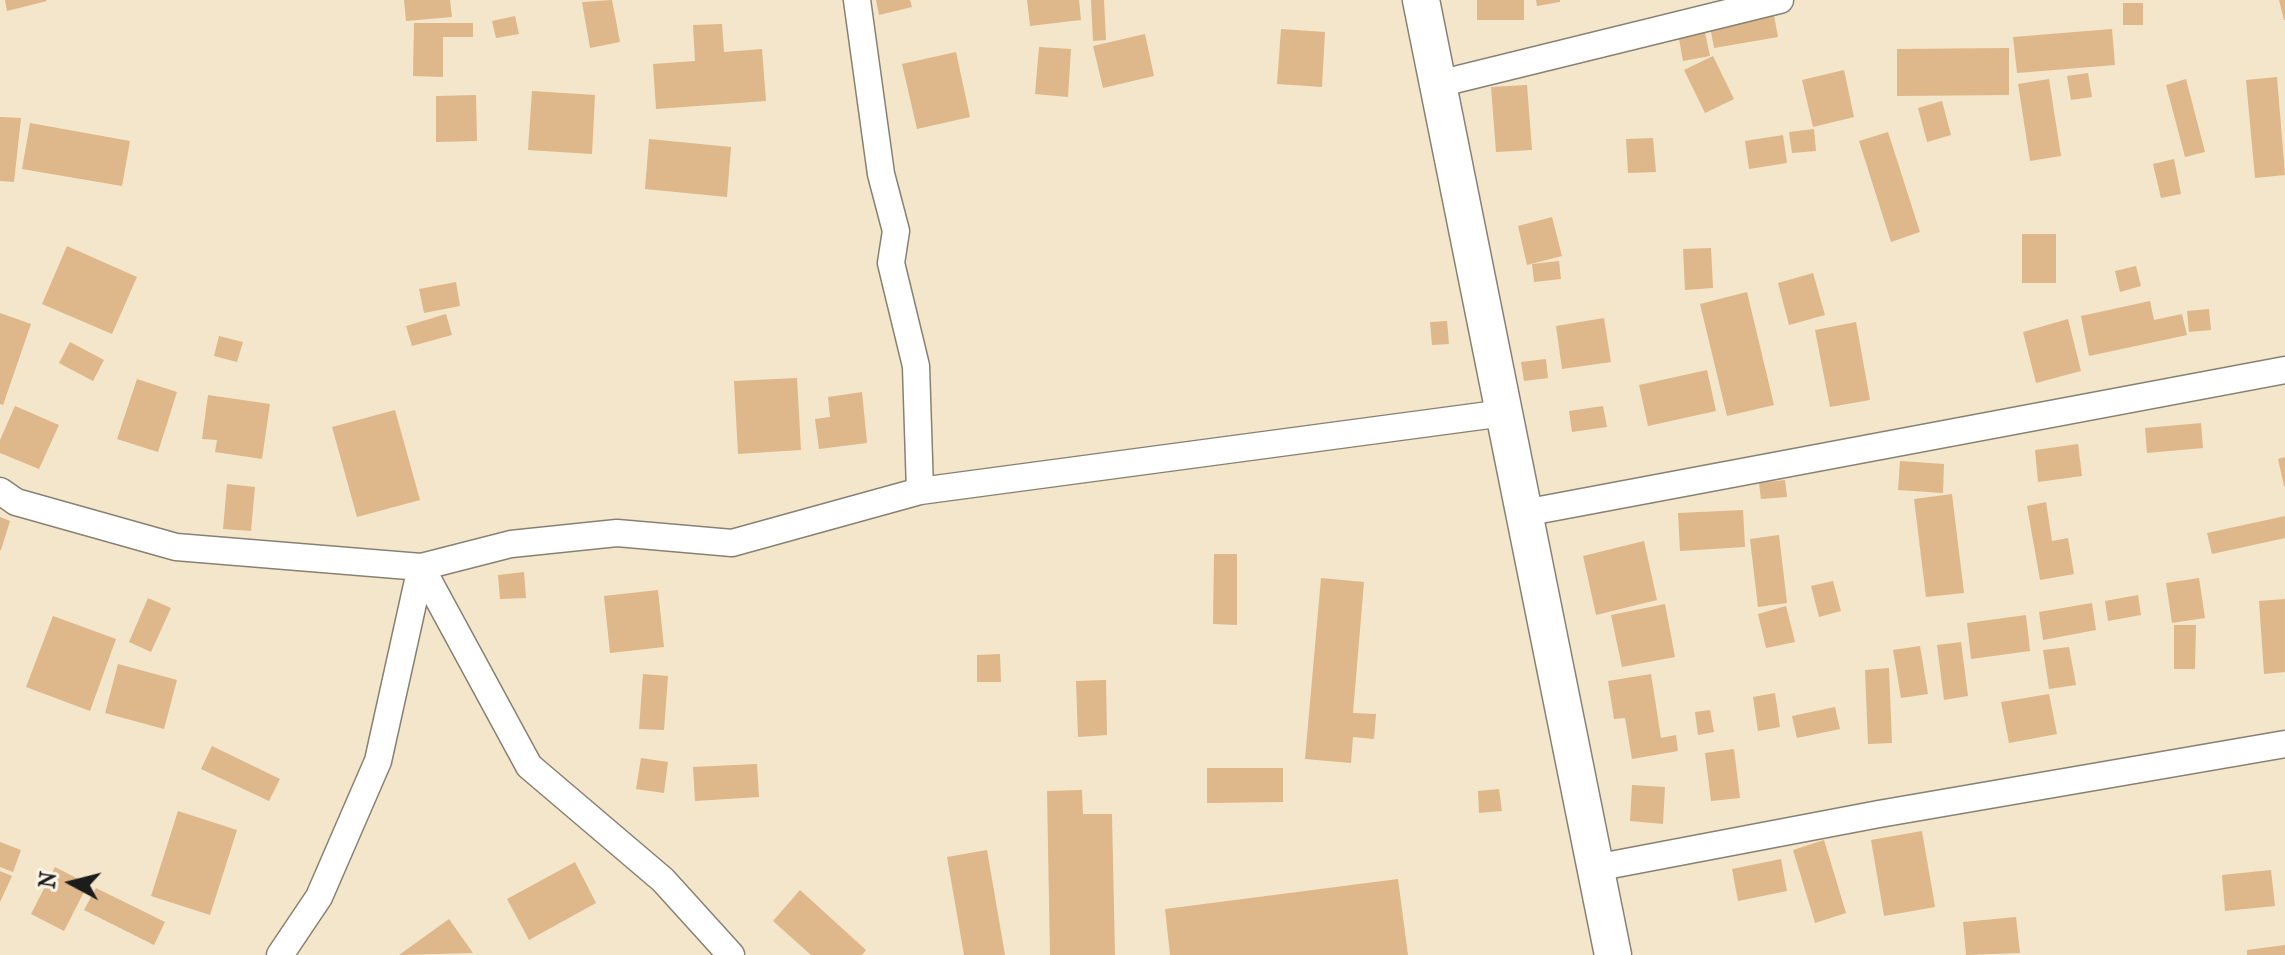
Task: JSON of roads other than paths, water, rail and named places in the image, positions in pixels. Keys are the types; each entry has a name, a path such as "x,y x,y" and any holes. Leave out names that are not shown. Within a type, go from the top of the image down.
{"main road":[{"path":"1421,0 1613,955"}],"street":[{"path":"857,0 881,174 896,231 891,263 916,366 920,491"},
{"path":"1438,84 1780,0"},
{"path":"1524,513 2285,370"},
{"path":"0,491 16,502 176,547 421,567 511,544 617,533 732,543 920,491 1504,413"},
{"path":"280,955 319,897 378,761 421,567"},
{"path":"421,567 529,766 663,880 731,955"},
{"path":"1595,868 1879,814 2285,744"}]}
